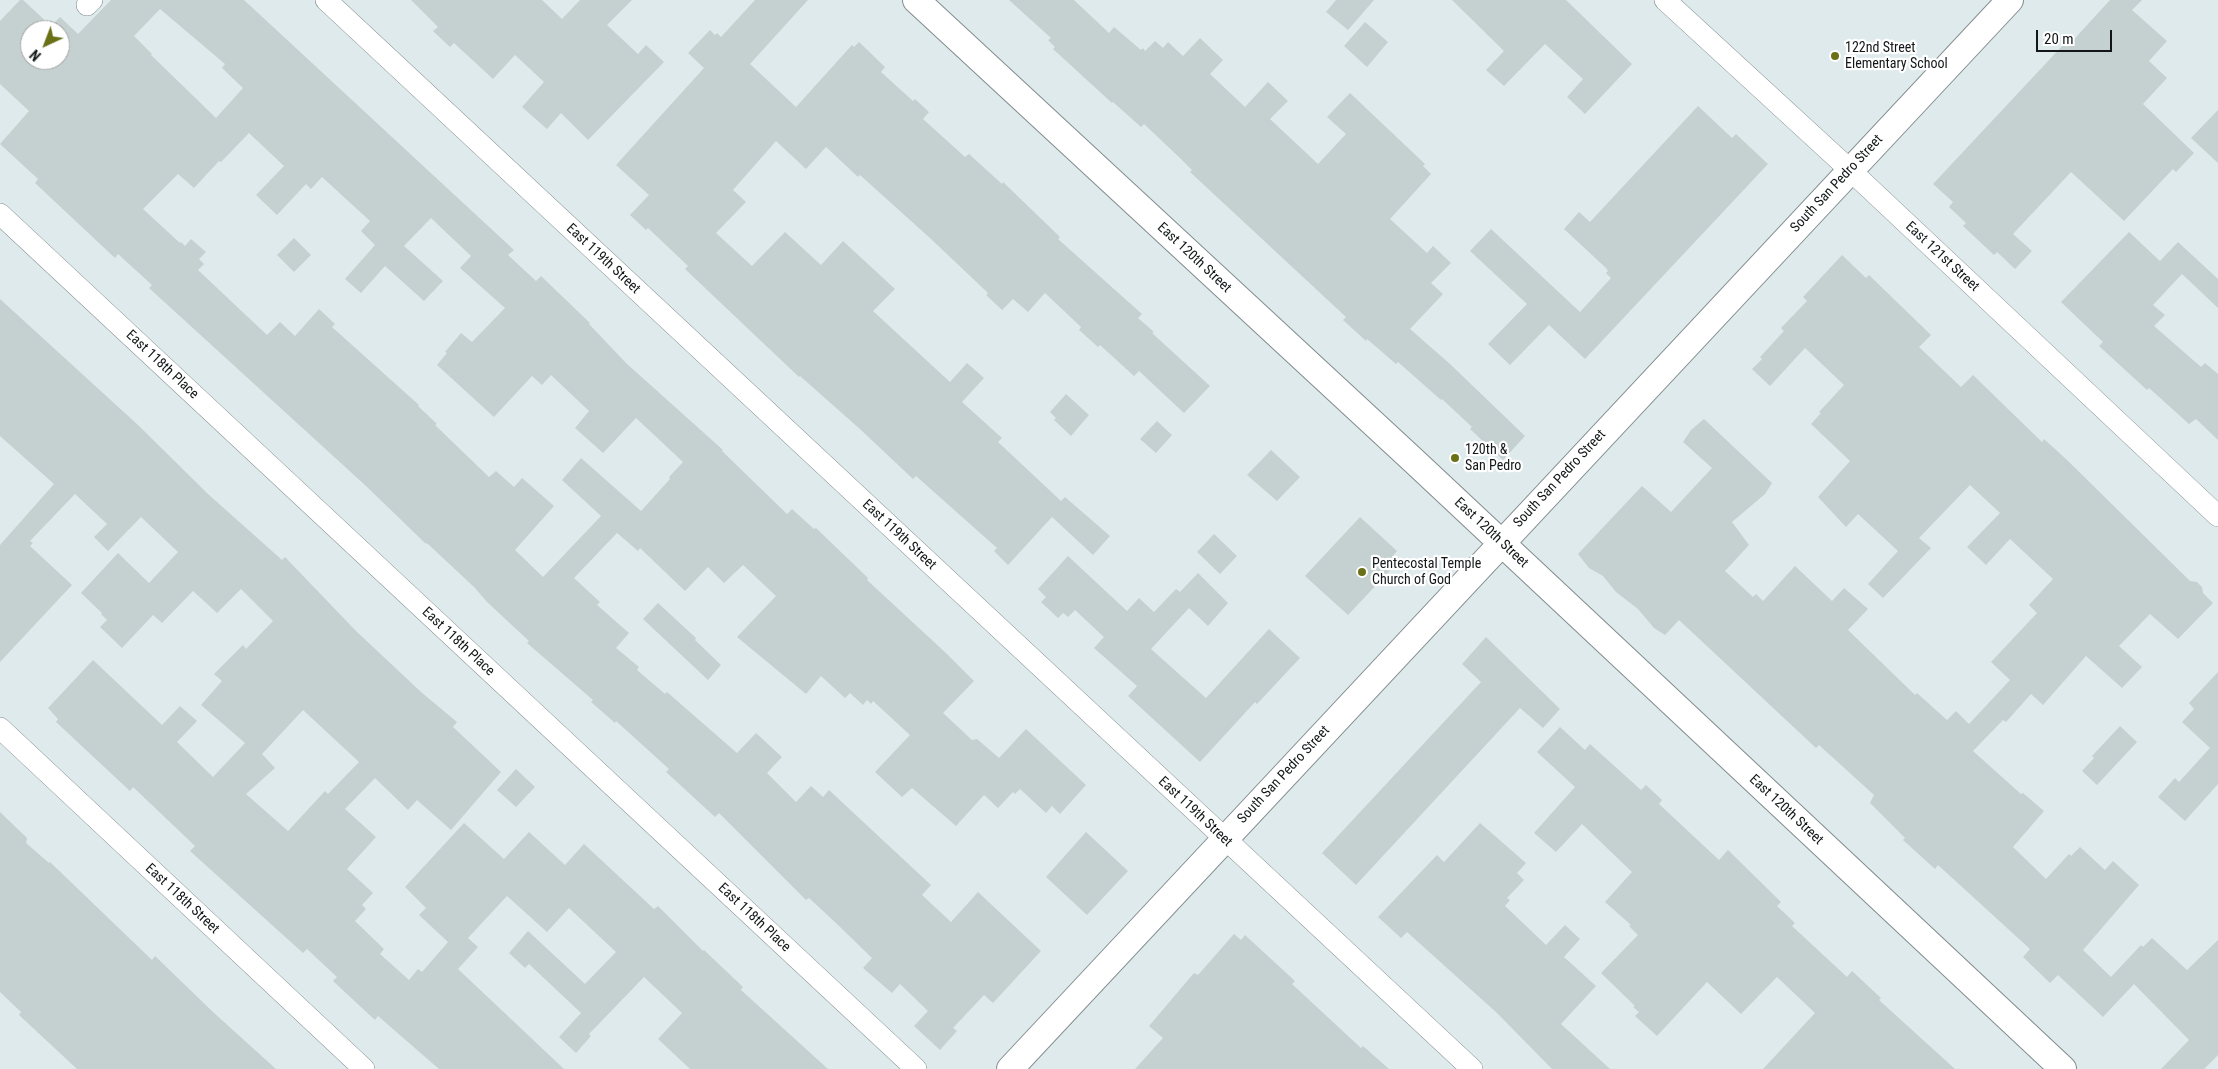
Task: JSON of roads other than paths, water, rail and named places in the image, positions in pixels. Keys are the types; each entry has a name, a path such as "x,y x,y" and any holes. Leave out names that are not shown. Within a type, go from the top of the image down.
{"street":[{"name":"East 119th Street","path":"326,0 1472,1069"},
{"name":"East 120th Street","path":"916,0 1501,542 2063,1069"},
{"name":"East 121st Street","path":"1665,0 1850,170 2218,516"},
{"name":"South San Pedro Street","path":"1010,1069 2010,0"},
{"name":"East 118th Place","path":"0,214 916,1069"},
{"name":"East 118th Street","path":"0,728 364,1069"}],"place":[{"name":"122nd Street Elementary School","path":"1835,56"},
{"name":"120th & San Pedro","path":"1455,458"},
{"name":"Pentecostal Temple Church of God","path":"1362,572"}]}
